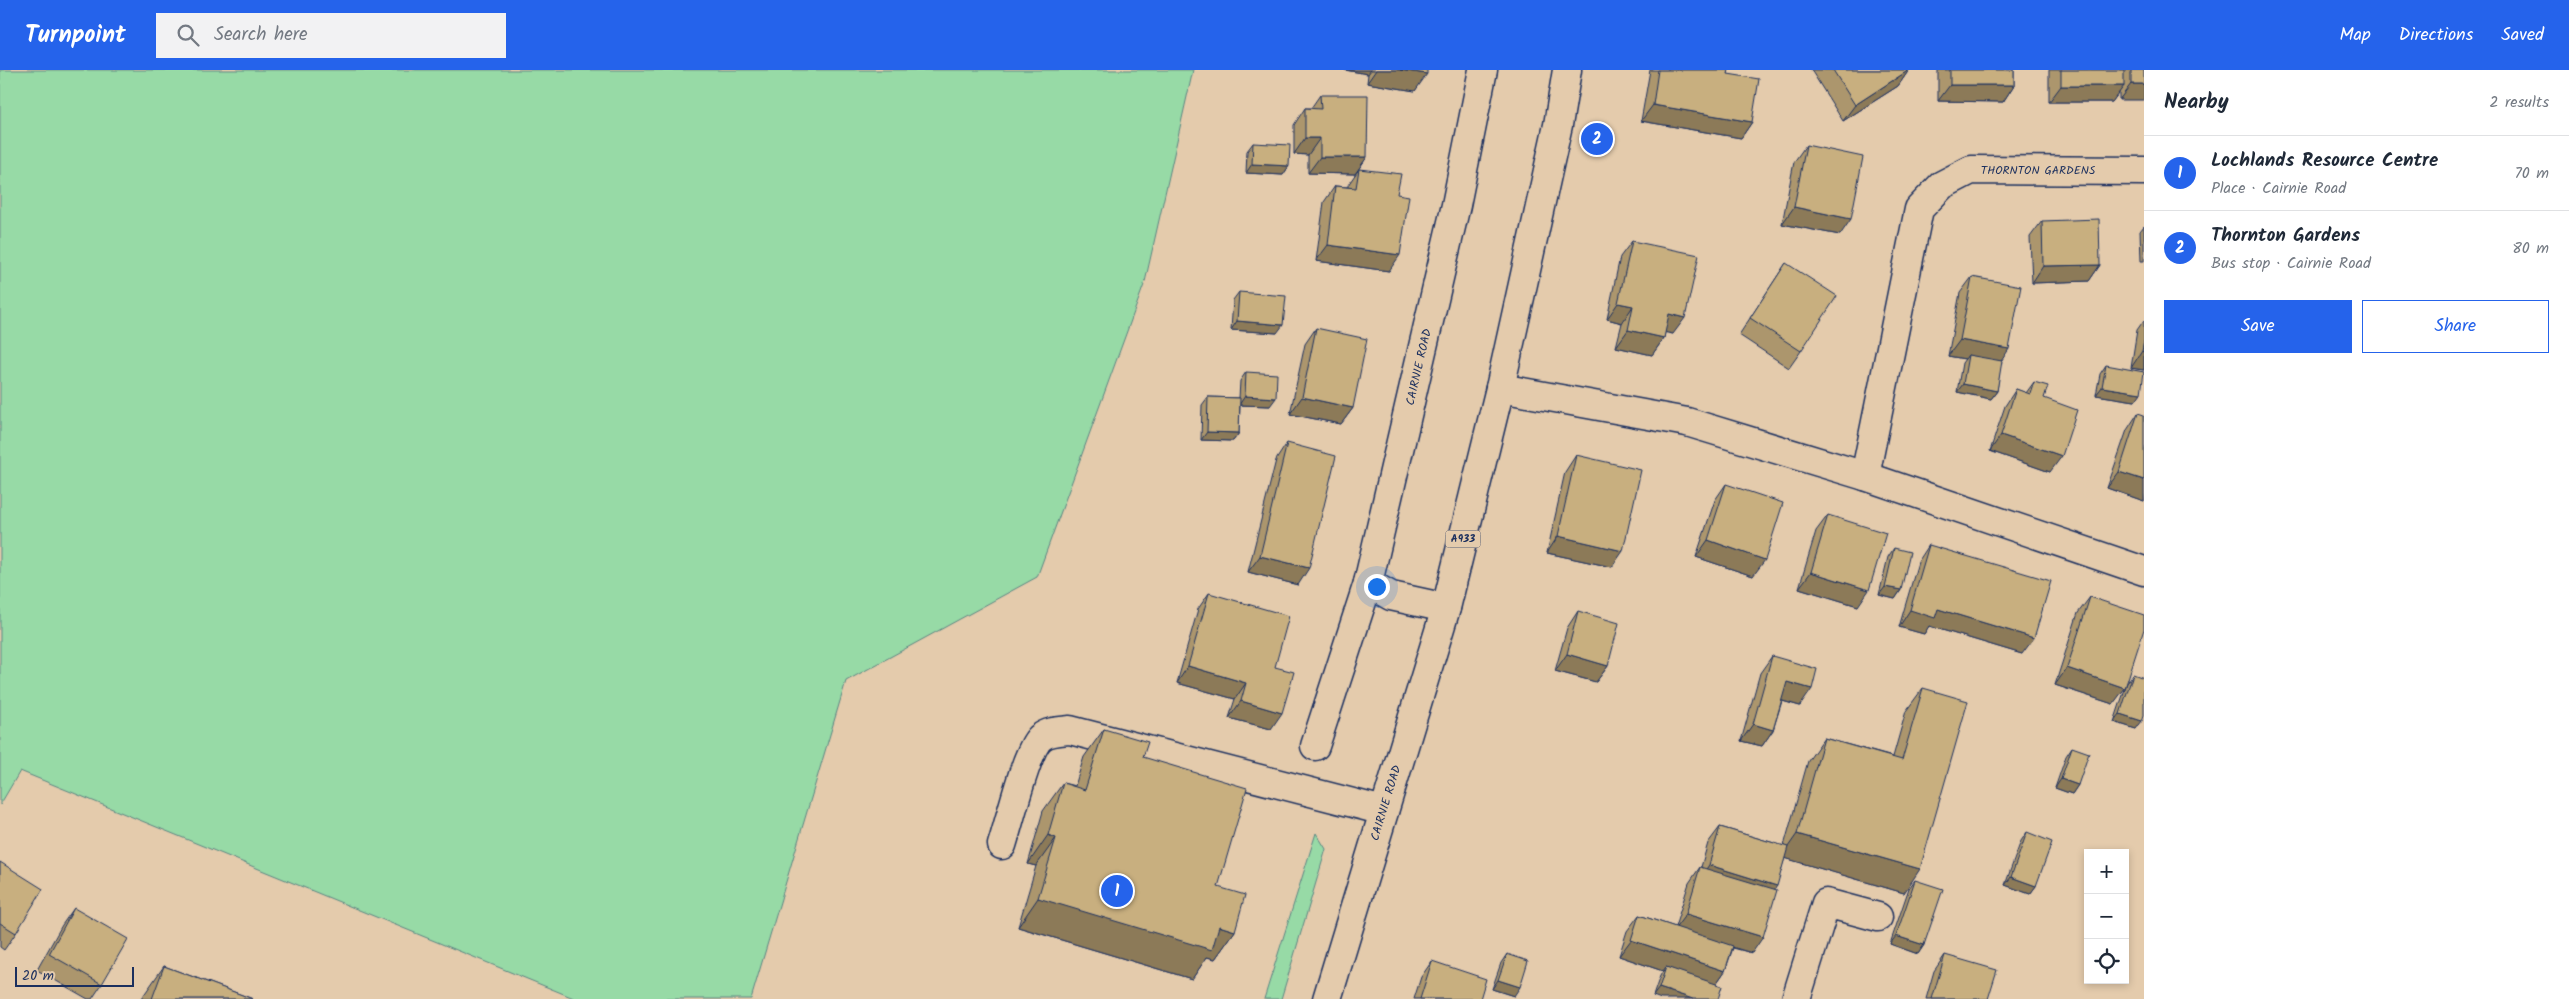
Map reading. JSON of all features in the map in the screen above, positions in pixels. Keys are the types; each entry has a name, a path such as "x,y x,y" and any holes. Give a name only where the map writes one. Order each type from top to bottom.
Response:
{"street":[{"name":"CAIRNIE ROAD","path":"1315,746 1368,583 1456,205 1483,70"},
{"name":"CAIRNIE ROAD","path":"1327,999 1446,608 1500,388 1558,125 1567,70"},
{"name":"THORNTON GARDENS","path":"1865,476 1920,209 1942,185 1971,170 2144,171"},
{"path":"1500,388 1687,422 1865,476 2144,571"},
{"path":"1368,583 1390,596 1446,608"},
{"path":"1002,845 1029,759 1039,739 1051,732 1070,730 1384,811"},
{"path":"1796,999 1826,903 1878,917"}],"green space":[{"path":"0,70 1193,70 1145,282 1037,577 846,681 751,999 576,999 20,771 0,805"},
{"path":"1316,833 1326,849 1281,999 1264,999"}],"building":[{"path":"1400,70 1427,70 1427,74"},
{"path":"1658,70 1729,70 1728,74 1759,79 1752,122 1653,105"},
{"path":"1833,70 1909,70 1855,105"},
{"path":"1950,70 2014,70 2014,85 1950,85"},
{"path":"2061,70 2124,70 2124,86 2061,86"},
{"path":"2131,70 2144,70 2144,84 2131,84"},
{"path":"1320,95 1368,95 1367,157 1320,157 1320,138 1305,138 1305,108 1321,109"},
{"path":"1253,143 1290,145 1289,166 1252,164"},
{"path":"1806,145 1863,157 1851,219 1794,207"},
{"path":"1359,169 1401,174 1397,194 1409,196 1400,255 1328,245 1335,186 1356,188"},
{"path":"2099,219 2100,265 2043,266 2042,221"},
{"path":"1632,241 1699,255 1685,318 1669,314 1664,338 1628,330 1633,306 1618,303"},
{"path":"1786,263 1837,296 1801,351 1750,318"},
{"path":"1972,277 2021,286 2009,349 1960,340"},
{"path":"1239,292 1286,296 1283,325 1237,321"},
{"path":"1316,328 1367,339 1353,408 1302,397"},
{"path":"1968,355 2002,361 1997,391 1963,384"},
{"path":"2106,365 2144,372 2141,393 2102,387"},
{"path":"1246,372 1277,374 1276,398 1245,396"},
{"path":"2034,382 2048,386 2044,398 2077,410 2062,456 2001,435 2016,389 2030,394"},
{"path":"1208,397 1240,398 1239,433 1207,432"},
{"path":"2138,413 2144,415 2144,480 2119,472"},
{"path":"1287,443 1336,456 1309,568 1260,556"},
{"path":"1576,455 1641,470 1623,551 1558,536"},
{"path":"1726,484 1783,503 1765,560 1708,540"},
{"path":"1828,515 1886,533 1869,590 1811,572"},
{"path":"1929,545 2051,581 2034,638 1938,609 1935,618 1910,610"},
{"path":"1894,548 1910,552 1901,590 1885,587"},
{"path":"1209,593 1289,616 1275,667 1294,672 1282,713 1241,701 1246,683 1188,666"},
{"path":"2090,597 2144,615 2144,629 2125,688 2067,668"},
{"path":"1578,611 1619,623 1608,666 1567,654"},
{"path":"1772,656 1817,669 1812,689 1787,682 1773,730 1753,724"},
{"path":"2133,674 2144,678 2144,715 2142,721 2120,714"},
{"path":"1923,688 1968,701 1920,869 1797,834 1824,738 1902,760"},
{"path":"1104,729 1148,742 1143,757 1247,788 1218,887 1245,895 1235,931 1219,926 1212,950 1038,898 1056,838 1048,835 1063,783 1085,790"},
{"path":"2072,747 2089,753 2078,785 2061,779"},
{"path":"1720,827 1788,847 1777,886 1709,865"},
{"path":"2027,832 2052,842 2036,886 2011,877"},
{"path":"0,862 43,889 16,933 0,923"},
{"path":"1700,867 1777,890 1763,937 1686,914"},
{"path":"1915,880 1943,889 1924,945 1896,936"},
{"path":"74,908 128,939 102,984 49,954"},
{"path":"1639,915 1733,946 1725,971 1631,940"},
{"path":"1507,954 1528,961 1520,987 1498,980"},
{"path":"1945,955 1997,970 1988,999 1932,999"},
{"path":"1432,961 1486,979 1480,999 1420,999"},
{"path":"164,966 253,999 152,999"},
{"path":"1666,967 1722,986 1718,999 1693,999 1659,988"}],"place":[{"name":"Thornton Gardens","path":"1597,139"},
{"name":"Lochlands Resource Centre","path":"1117,891"}]}
